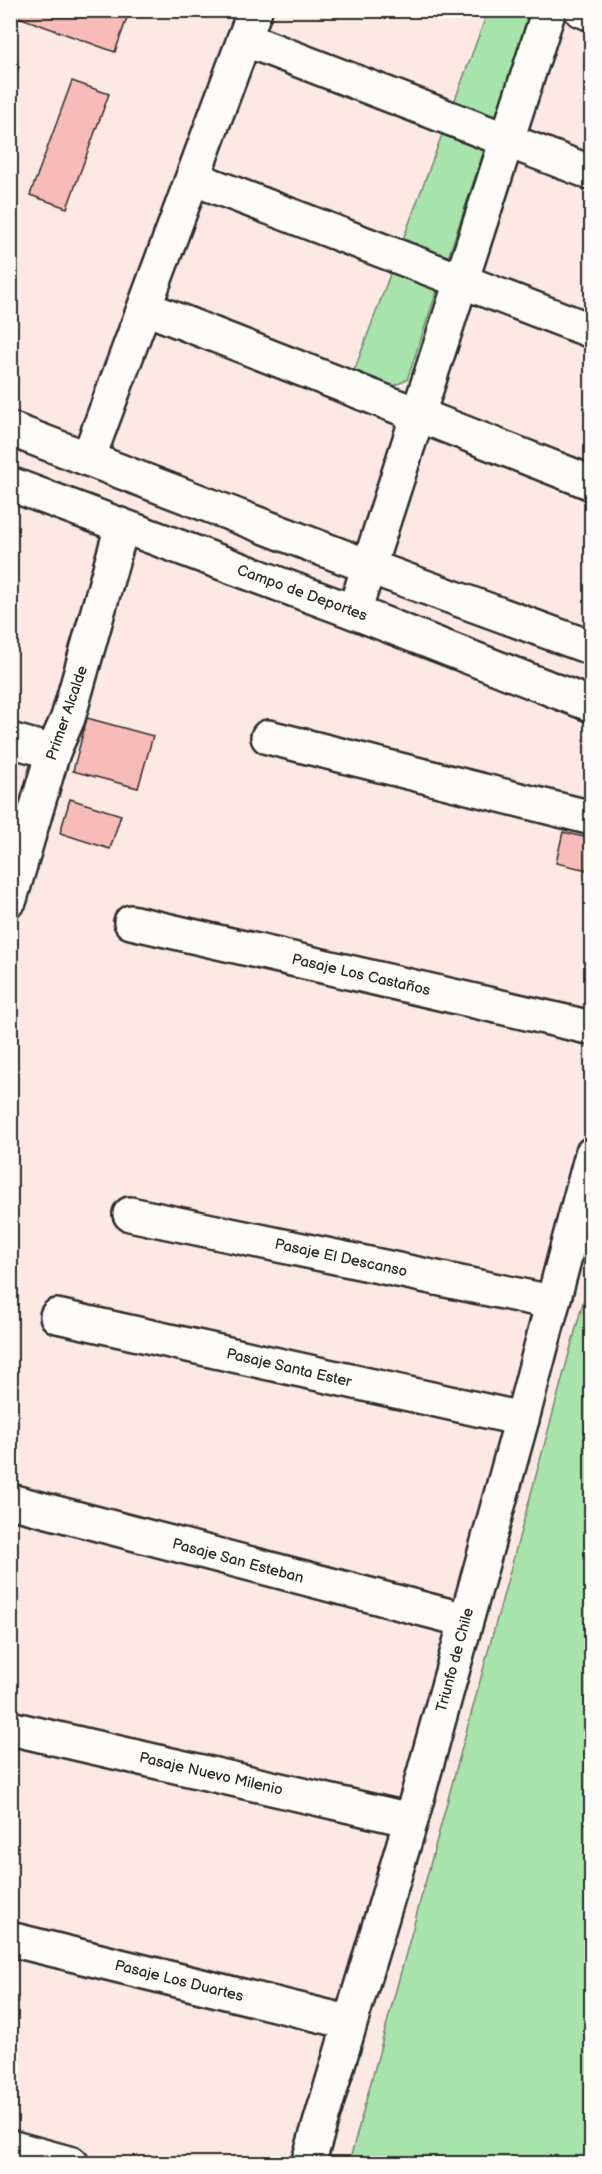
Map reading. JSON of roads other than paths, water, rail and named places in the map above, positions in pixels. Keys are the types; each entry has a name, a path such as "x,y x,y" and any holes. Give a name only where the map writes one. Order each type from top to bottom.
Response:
{"street":[{"path":"354,612 549,10"},
{"path":"581,10 591,14"},
{"path":"88,459 146,308 249,25 507,140 591,173"},
{"path":"193,178 591,331"},
{"path":"146,308 591,483"},
{"path":"10,429 370,567 591,648"},
{"name":"Campo de Deportes","path":"10,484 354,612 591,705"},
{"name":"Primer Alcalde","path":"10,899 52,752 68,718 122,526"},
{"path":"268,737 591,818"},
{"path":"10,740 52,752"},
{"name":"Pasaje Los Castaños","path":"131,922 591,1028"},
{"name":"Triunfo de Chile","path":"308,2163 348,2022 411,1820 522,1419 591,1154"},
{"name":"Pasaje El Descanso","path":"130,1214 551,1302"},
{"name":"Pasaje Santa Ester","path":"57,1316 522,1419"},
{"name":"Pasaje San Esteban","path":"10,1502 465,1620"},
{"name":"Pasaje Nuevo Milenio","path":"10,1728 411,1820"},
{"name":"Pasaje Los Duartes","path":"10,1940 348,2022"},
{"path":"10,2147 72,2163"}]}
